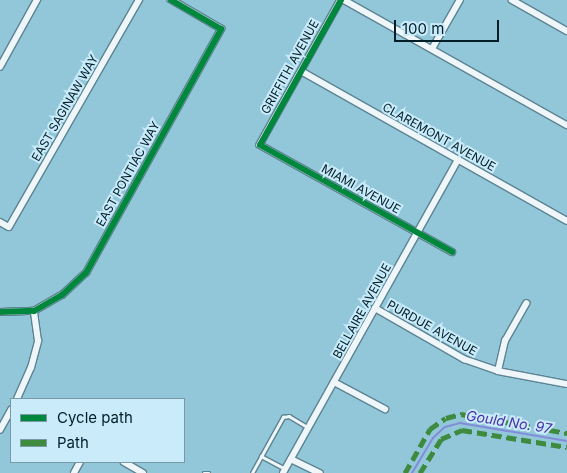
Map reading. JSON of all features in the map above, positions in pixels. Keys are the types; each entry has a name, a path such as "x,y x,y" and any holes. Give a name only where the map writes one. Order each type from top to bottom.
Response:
{"street":[{"path":"0,67 37,0"},
{"name":"EAST SAGINAW WAY","path":"0,222 9,227 139,0"},
{"name":"EAST PONTIAC WAY","path":"34,312 62,295 86,274 221,29 171,0"},
{"path":"342,0 567,125"},
{"name":"GRIFFITH AVENUE","path":"260,145 342,0"},
{"path":"432,49 460,0"},
{"path":"512,0 567,31"},
{"name":"CLAREMONT AVENUE","path":"301,72 567,221"},
{"name":"MIAMI AVENUE","path":"260,145 452,252"},
{"name":"BELLAIRE AVENUE","path":"284,471 458,160"},
{"path":"498,371 505,341 526,304"},
{"name":"PURDUE AVENUE","path":"375,308 464,359 498,371 567,384"},
{"path":"0,312 34,312 38,341 31,368 17,398"},
{"path":"334,382 385,409"},
{"path":"0,430 10,412"},
{"path":"291,459 320,473"},
{"path":"126,463 143,473"}],"lane":[{"path":"252,473 283,417 289,416 309,428"},
{"path":"261,456 284,471"},
{"path":"204,472 209,473"}],"waterway":[{"name":"Gould No. 97","path":"412,473 433,438 445,427 460,423 567,441"}],"marked path":[{"path":"405,473 430,429 446,418 461,414 567,433"},
{"path":"420,473 441,439 462,430 567,447"}],"cycle path":[{"path":"0,312 34,311 62,295 86,273 221,29 171,0"},
{"path":"341,0 260,145 452,252"}]}
